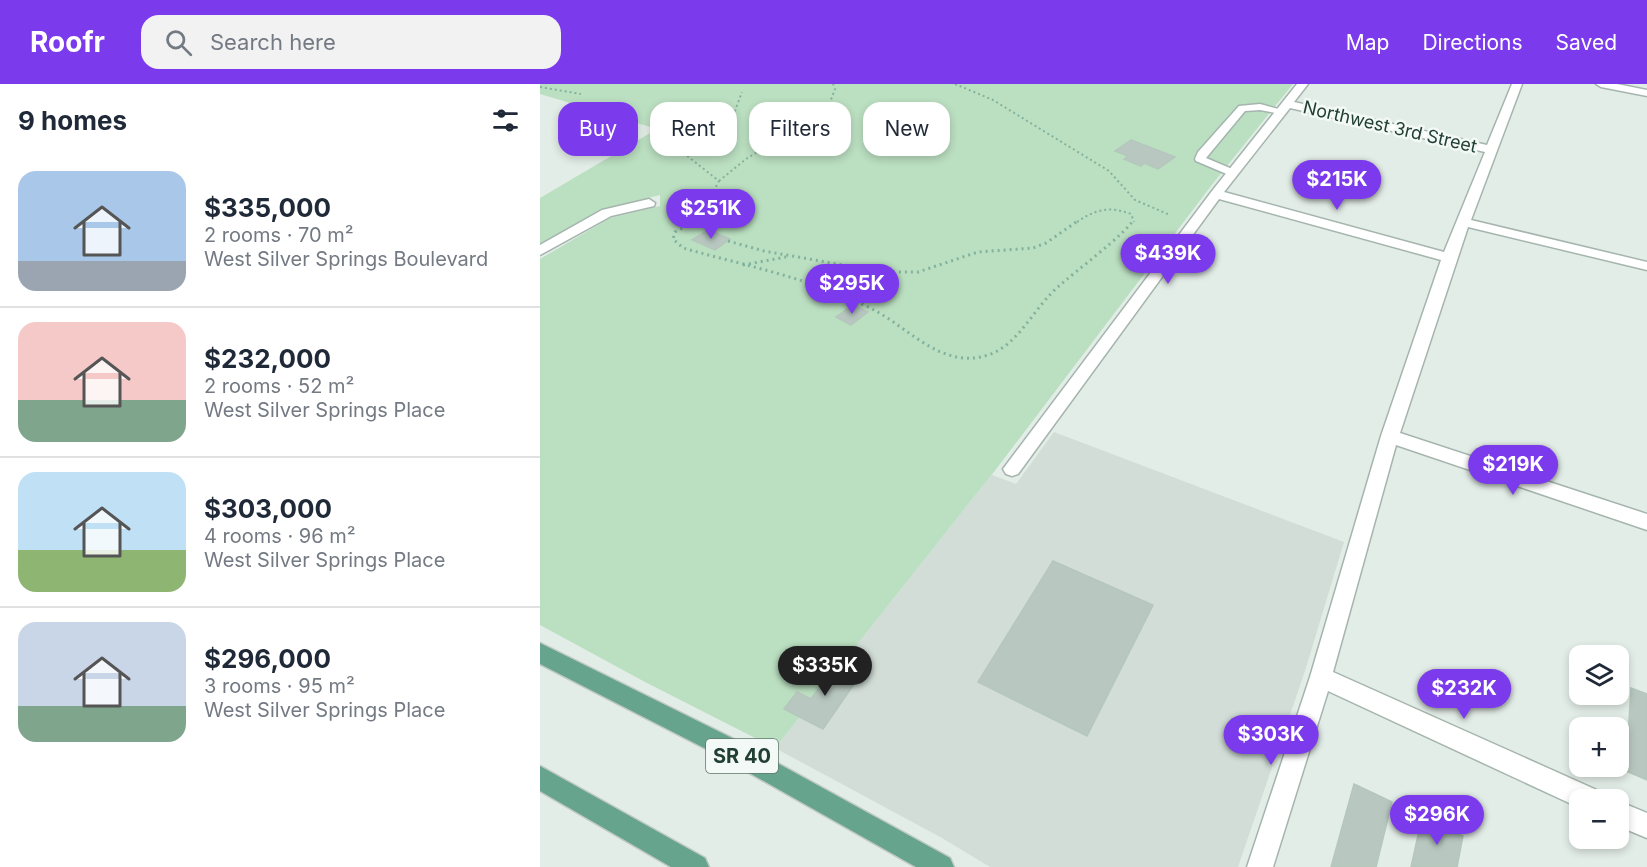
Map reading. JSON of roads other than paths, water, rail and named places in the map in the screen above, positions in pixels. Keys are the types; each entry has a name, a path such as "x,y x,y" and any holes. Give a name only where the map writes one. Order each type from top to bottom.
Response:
{"main road":[{"name":"SR 40","path":"540,653 722,745 941,867"},
{"path":"540,778 696,867"}],"street":[{"path":"1012,469 1216,194 1303,84"},
{"path":"1260,867 1321,677 1390,436 1449,258 1517,84"},
{"path":"1600,84 1646,90"},
{"name":"Northwest 3rd Street","path":"1284,107 1492,150"},
{"path":"1216,194 1449,258"},
{"path":"540,252 607,213 649,203"},
{"path":"1464,222 1647,266"},
{"path":"1390,436 1647,522"},
{"path":"1321,677 1569,790"},
{"path":"1629,818 1647,826"}],"lane":[{"path":"1233,173 1205,163 1200,159 1202,154 1242,108 1284,107"}]}
